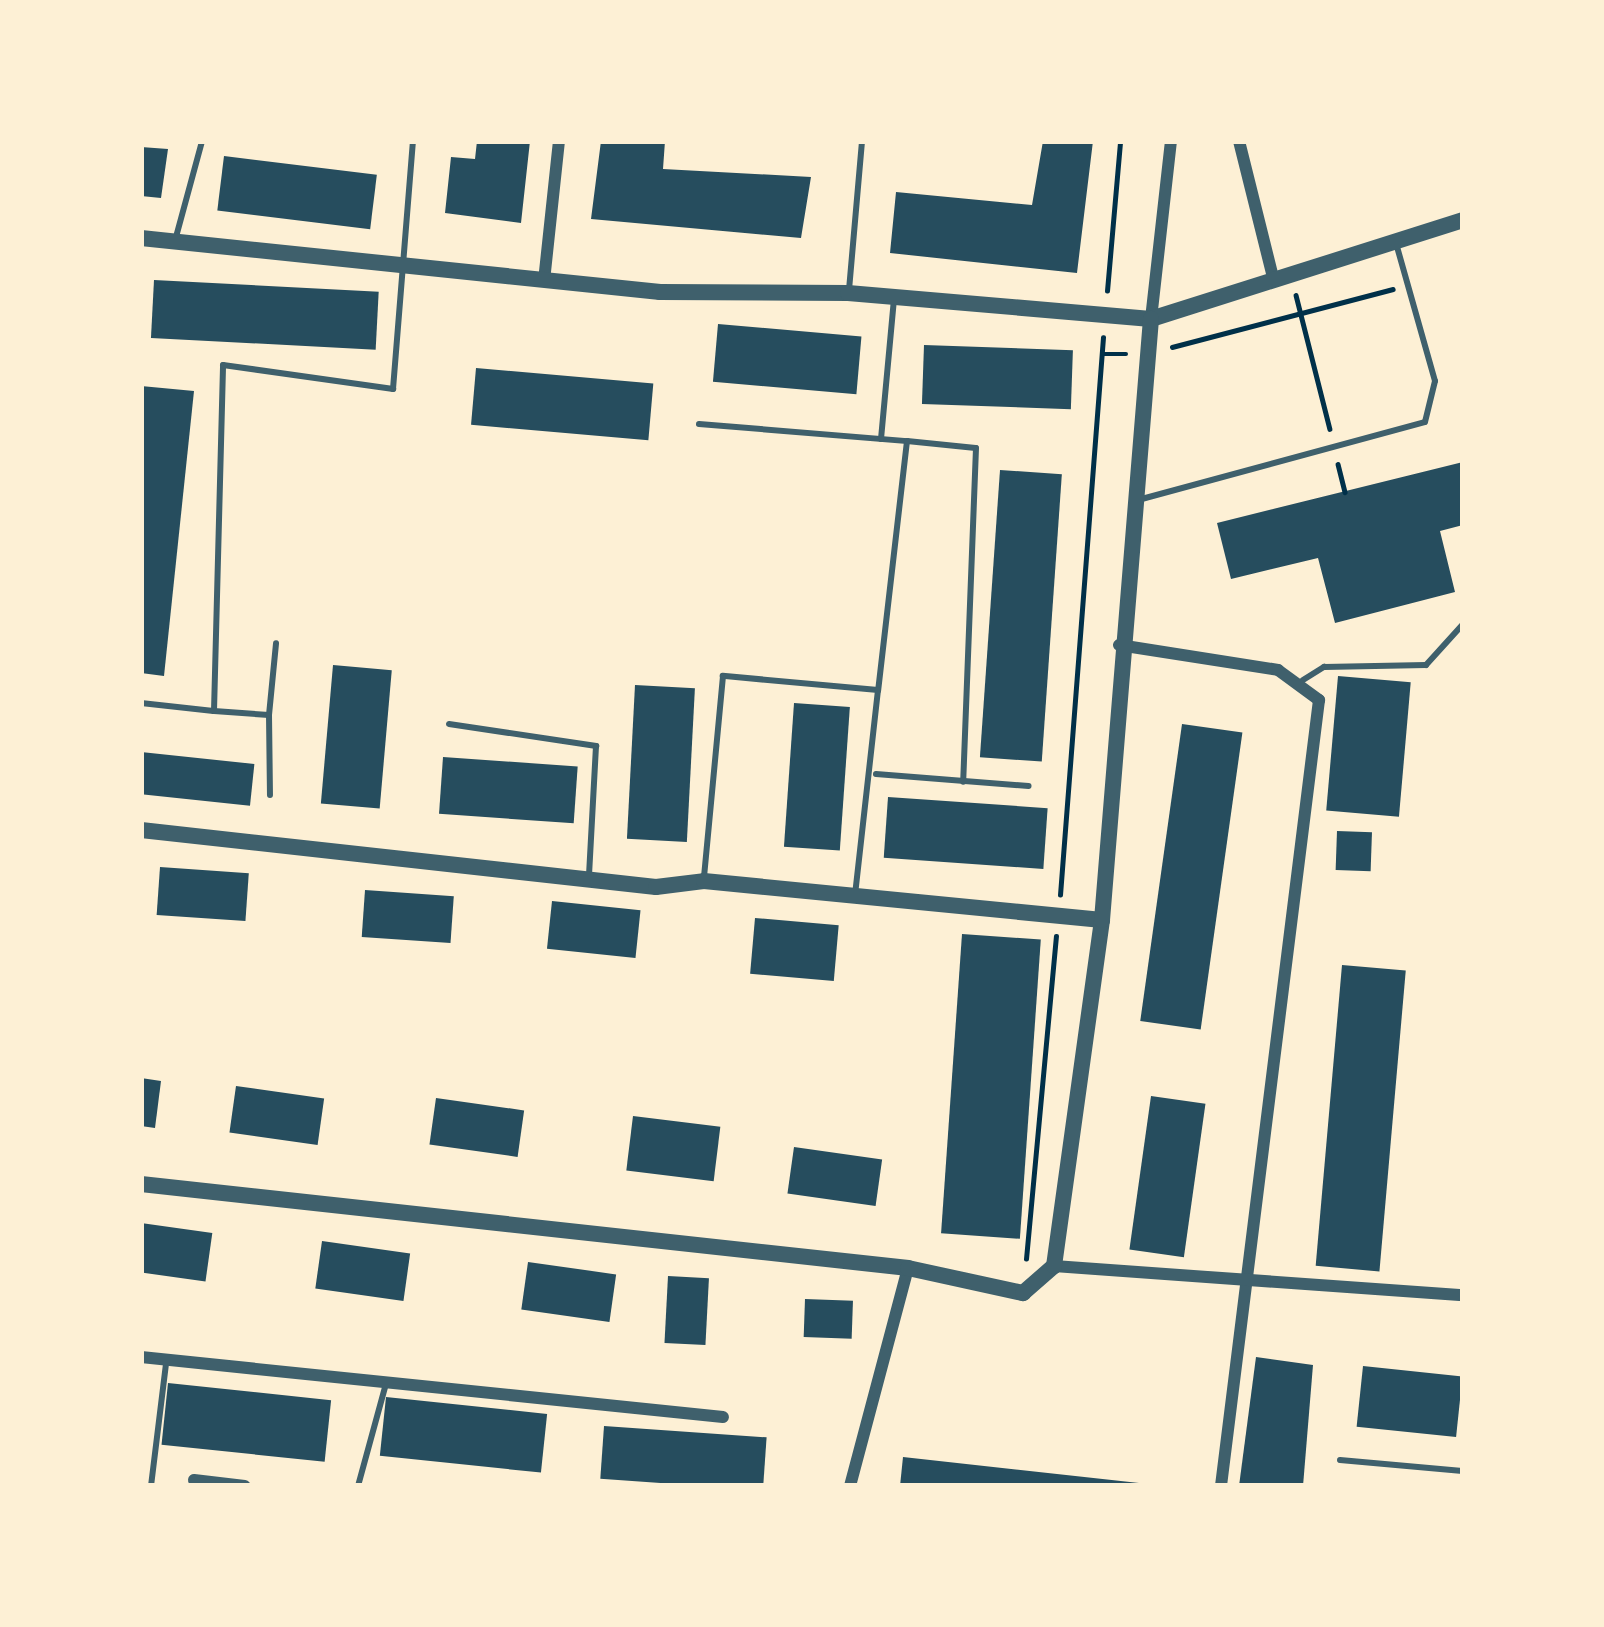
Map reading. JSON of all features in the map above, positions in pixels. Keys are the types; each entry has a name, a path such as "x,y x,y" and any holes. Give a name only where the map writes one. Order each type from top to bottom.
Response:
{"street":[{"path":"544,281 559,141"},
{"path":"141,1184 908,1268 1023,1293 1054,1266 1102,920 1118,645 1171,141"},
{"path":"1239,141 1281,274"},
{"path":"141,238 544,281 848,293 1151,319 1463,220"},
{"path":"1118,645 1304,680 1320,724 1220,1486"},
{"path":"141,830 589,880 704,881 1102,920"},
{"path":"1054,1266 1463,1295"},
{"path":"850,1486 908,1268"},
{"path":"141,1357 385,1387 723,1417"},
{"path":"194,1480 245,1486"}],"lane":[{"path":"176,241 202,141"},
{"path":"214,711 223,365 393,388 407,263 413,141"},
{"path":"848,293 862,141"},
{"path":"991,141 1013,141"},
{"path":"1134,501 1333,441 1425,422 1434,407 1396,240"},
{"path":"880,439 894,296"},
{"path":"699,424 976,448 963,782"},
{"path":"854,896 875,774 878,690 907,441"},
{"path":"1304,680 1324,667 1426,665 1463,624"},
{"path":"270,795 269,716 276,644"},
{"path":"704,881 723,676 878,690"},
{"path":"141,704 269,716"},
{"path":"448,724 596,746 589,880"},
{"path":"875,774 1029,786"},
{"path":"151,1486 166,1363"},
{"path":"358,1486 385,1387"},
{"path":"1340,1460 1463,1471"}],"path":[{"path":"1023,1293 1120,141"},
{"path":"1281,274 1301,309 1345,492"},
{"path":"1102,354 1148,354 1301,309 1406,287"}],"building":[{"path":"477,141 530,141 521,223 445,213 451,157 475,159"},
{"path":"601,141 665,141 663,169 811,177 801,238 591,219"},
{"path":"1043,141 1093,141 1077,273 890,253 896,192 1032,205"},
{"path":"141,147 168,149 161,198 141,196"},
{"path":"224,156 377,175 370,229 217,211"},
{"path":"154,280 379,292 376,350 151,338"},
{"path":"718,324 861,337 856,394 713,382"},
{"path":"924,345 1073,350 1071,409 922,404"},
{"path":"476,368 653,384 648,440 471,425"},
{"path":"141,386 194,391 164,676 141,673"},
{"path":"1463,462 1463,525 1440,531 1455,592 1335,623 1318,558 1231,579 1217,523"},
{"path":"1000,470 1062,474 1042,762 980,757"},
{"path":"333,665 392,670 380,809 321,803"},
{"path":"1338,676 1411,682 1399,817 1326,810"},
{"path":"635,685 695,688 687,842 627,839"},
{"path":"794,703 850,707 840,851 784,847"},
{"path":"1182,724 1242,732 1201,1030 1140,1021"},
{"path":"141,752 254,764 250,806 141,794"},
{"path":"443,757 578,766 574,823 439,814"},
{"path":"888,797 1048,808 1043,869 884,858"},
{"path":"1337,831 1372,832 1371,871 1336,870"},
{"path":"160,867 249,873 245,921 157,915"},
{"path":"365,890 454,896 451,943 362,937"},
{"path":"552,901 641,910 635,958 547,949"},
{"path":"755,918 839,925 834,981 750,974"},
{"path":"962,934 1041,940 1020,1239 941,1233"},
{"path":"1342,965 1406,971 1379,1271 1316,1266"},
{"path":"141,1078 161,1081 155,1128 141,1126"},
{"path":"236,1086 324,1098 318,1145 229,1133"},
{"path":"1151,1096 1205,1104 1184,1257 1129,1249"},
{"path":"436,1098 524,1110 518,1157 429,1145"},
{"path":"633,1116 720,1127 714,1181 626,1171"},
{"path":"794,1147 882,1159 876,1206 787,1194"},
{"path":"141,1223 212,1233 205,1282 141,1272"},
{"path":"322,1241 410,1253 403,1301 315,1289"},
{"path":"528,1262 616,1274 609,1322 521,1310"},
{"path":"668,1276 709,1278 705,1345 664,1343"},
{"path":"805,1299 853,1301 852,1339 804,1337"},
{"path":"1256,1357 1313,1365 1303,1486 1239,1486"},
{"path":"1363,1366 1462,1376 1456,1437 1357,1427"},
{"path":"168,1383 331,1400 325,1462 162,1445"},
{"path":"386,1397 547,1414 541,1473 380,1456"},
{"path":"604,1426 767,1437 763,1486 600,1479"},
{"path":"903,1457 1139,1483 1139,1486 900,1486"}]}
